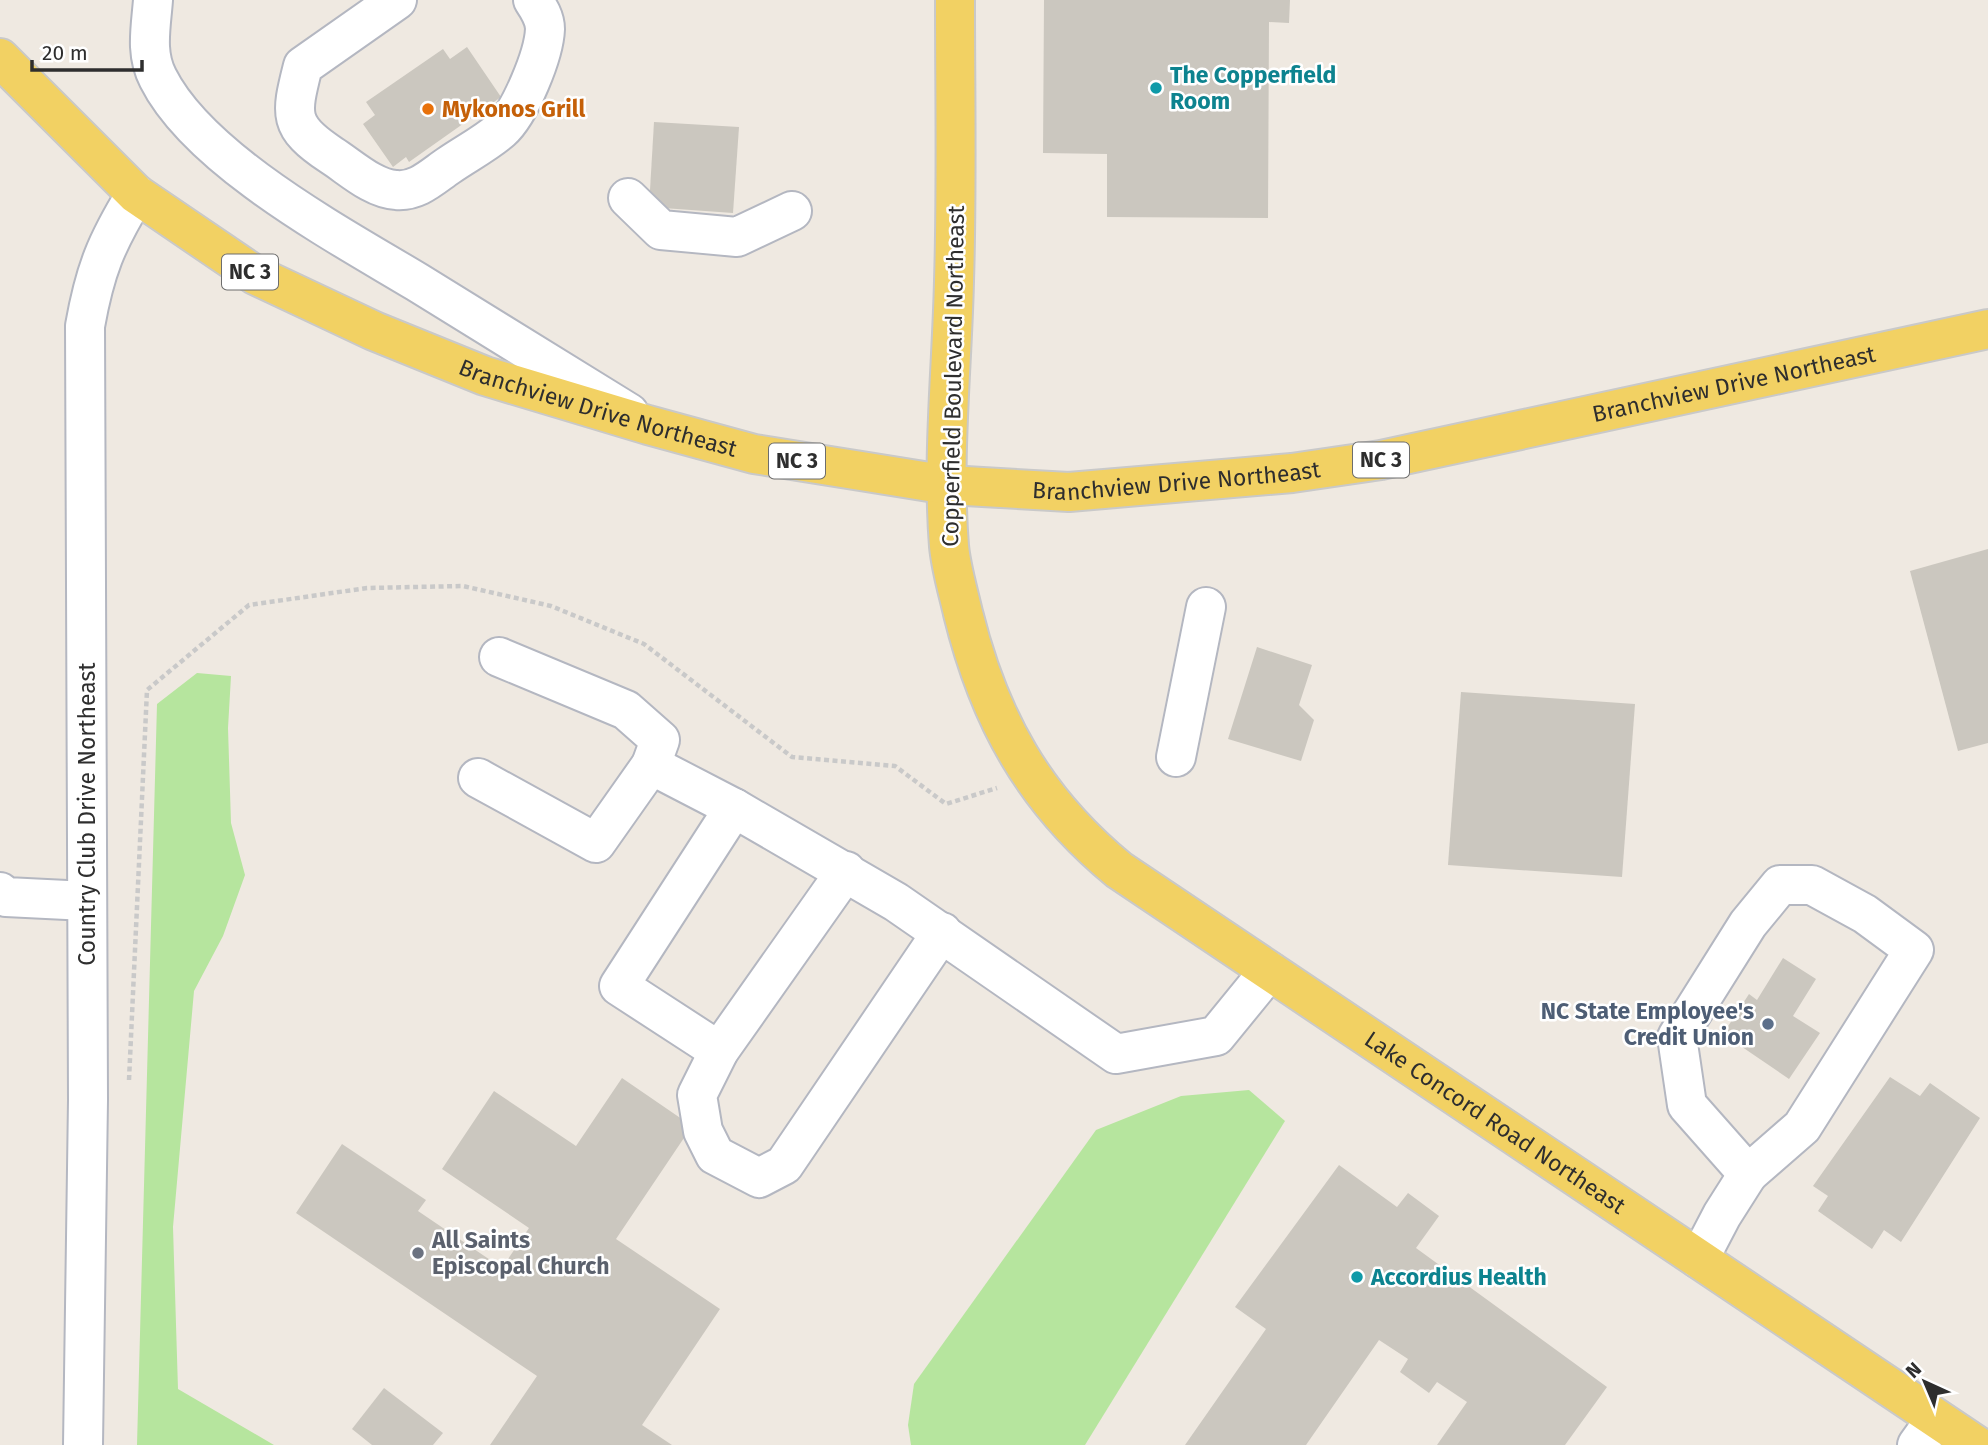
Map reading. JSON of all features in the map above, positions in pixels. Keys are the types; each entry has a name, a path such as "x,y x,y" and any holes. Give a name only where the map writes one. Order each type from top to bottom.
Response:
{"main road":[{"name":"Copperfield Boulevard Northeast","path":"955,0 956,245 948,485 949,547 978,671 998,719 1031,778"},
{"name":"NC 3","path":"0,58 136,194"},
{"name":"Branchview Drive Northeast","path":"136,194 255,275 374,331 485,376 754,454 948,485 1069,492 1293,473 1381,460 1988,329"},
{"name":"Lake Concord Road Northeast","path":"1031,778 1084,841 1119,870 1699,1259 1926,1433 1976,1445"}],"street":[{"path":"153,0 149,53 158,77 183,116 209,143 307,215 648,425"},
{"path":"397,0 303,66 293,104 298,128 310,141 381,187 396,190 415,189 501,130 513,117 525,98 545,29 541,12 533,0"},
{"name":"Country Club Drive Northeast","path":"83,1445 88,901 85,326 94,275 109,237 136,194"},
{"path":"628,198 661,230 737,237 792,211"},
{"path":"1176,757 1206,607"},
{"path":"478,778 596,843 651,765 660,740 626,710 499,657"},
{"path":"651,765 846,871 942,932 1116,1055 1216,1036 1269,971"},
{"path":"719,1051 619,986 734,808"},
{"path":"846,871 719,1051 697,1095 703,1131 715,1156 759,1178 784,1166 942,932"},
{"path":"1699,1259 1748,1174 1802,1126 1914,950 1865,914 1812,885 1780,885 1748,924 1677,1037 1687,1105 1748,1174"},
{"path":"0,892 6,897 88,901"}],"path":[{"path":"128,1092 148,690 249,605 368,587 463,586 514,597 551,606 644,643 792,757 895,766 946,804 1031,778"}],"green space":[{"path":"197,673 231,676 228,728 231,823 245,875 223,936 194,991 173,1227 178,1389 274,1445 137,1445 157,704"},
{"path":"1249,1090 1285,1121 1085,1445 911,1445 908,1425 914,1384 1096,1130 1181,1096"}],"building":[{"name":"The Copperfield Room","path":"1044,0 1290,0 1289,23 1269,22 1268,218 1107,217 1107,154 1043,153"},
{"name":"Mykonos Grill","path":"467,47 501,97 409,162 406,157 393,167 363,124 375,115 366,102 443,49 450,59"},
{"path":"654,122 739,127 733,213 649,207"},
{"path":"1988,549 1988,743 1958,751 1910,571"},
{"path":"1257,647 1312,665 1299,705 1314,720 1301,761 1228,739"},
{"path":"1461,692 1635,704 1622,877 1448,865"},
{"name":"NC State Employee's Credit Union","path":"1783,958 1816,979 1793,1016 1820,1033 1789,1079 1723,1034 1749,994 1757,1000"},
{"path":"1890,1077 1920,1096 1930,1083 1980,1118 1901,1242 1884,1230 1872,1249 1818,1211 1828,1196 1813,1186"},
{"name":"All Saints Episcopal Church","path":"622,1078 692,1126 616,1239 720,1309 642,1425 672,1445 490,1445 537,1376 296,1213 342,1144 426,1200 418,1211 502,1268 529,1228 442,1169 494,1091 576,1146"},
{"name":"Accordius Health","path":"1339,1165 1397,1207 1408,1193 1439,1216 1416,1248 1607,1387 1565,1445 1437,1445 1467,1402 1437,1382 1429,1393 1400,1372 1408,1359 1379,1340 1306,1445 1185,1445 1266,1329 1235,1307"},
{"path":"384,1388 443,1433 433,1445 372,1445 352,1429"}],"place":[{"name":"The Copperfield Room","path":"1156,88"},
{"name":"Mykonos Grill","path":"428,109"},
{"name":"NC State Employee's Credit Union","path":"1768,1024"},
{"name":"All Saints Episcopal Church","path":"418,1253"},
{"name":"Accordius Health","path":"1357,1277"}]}
